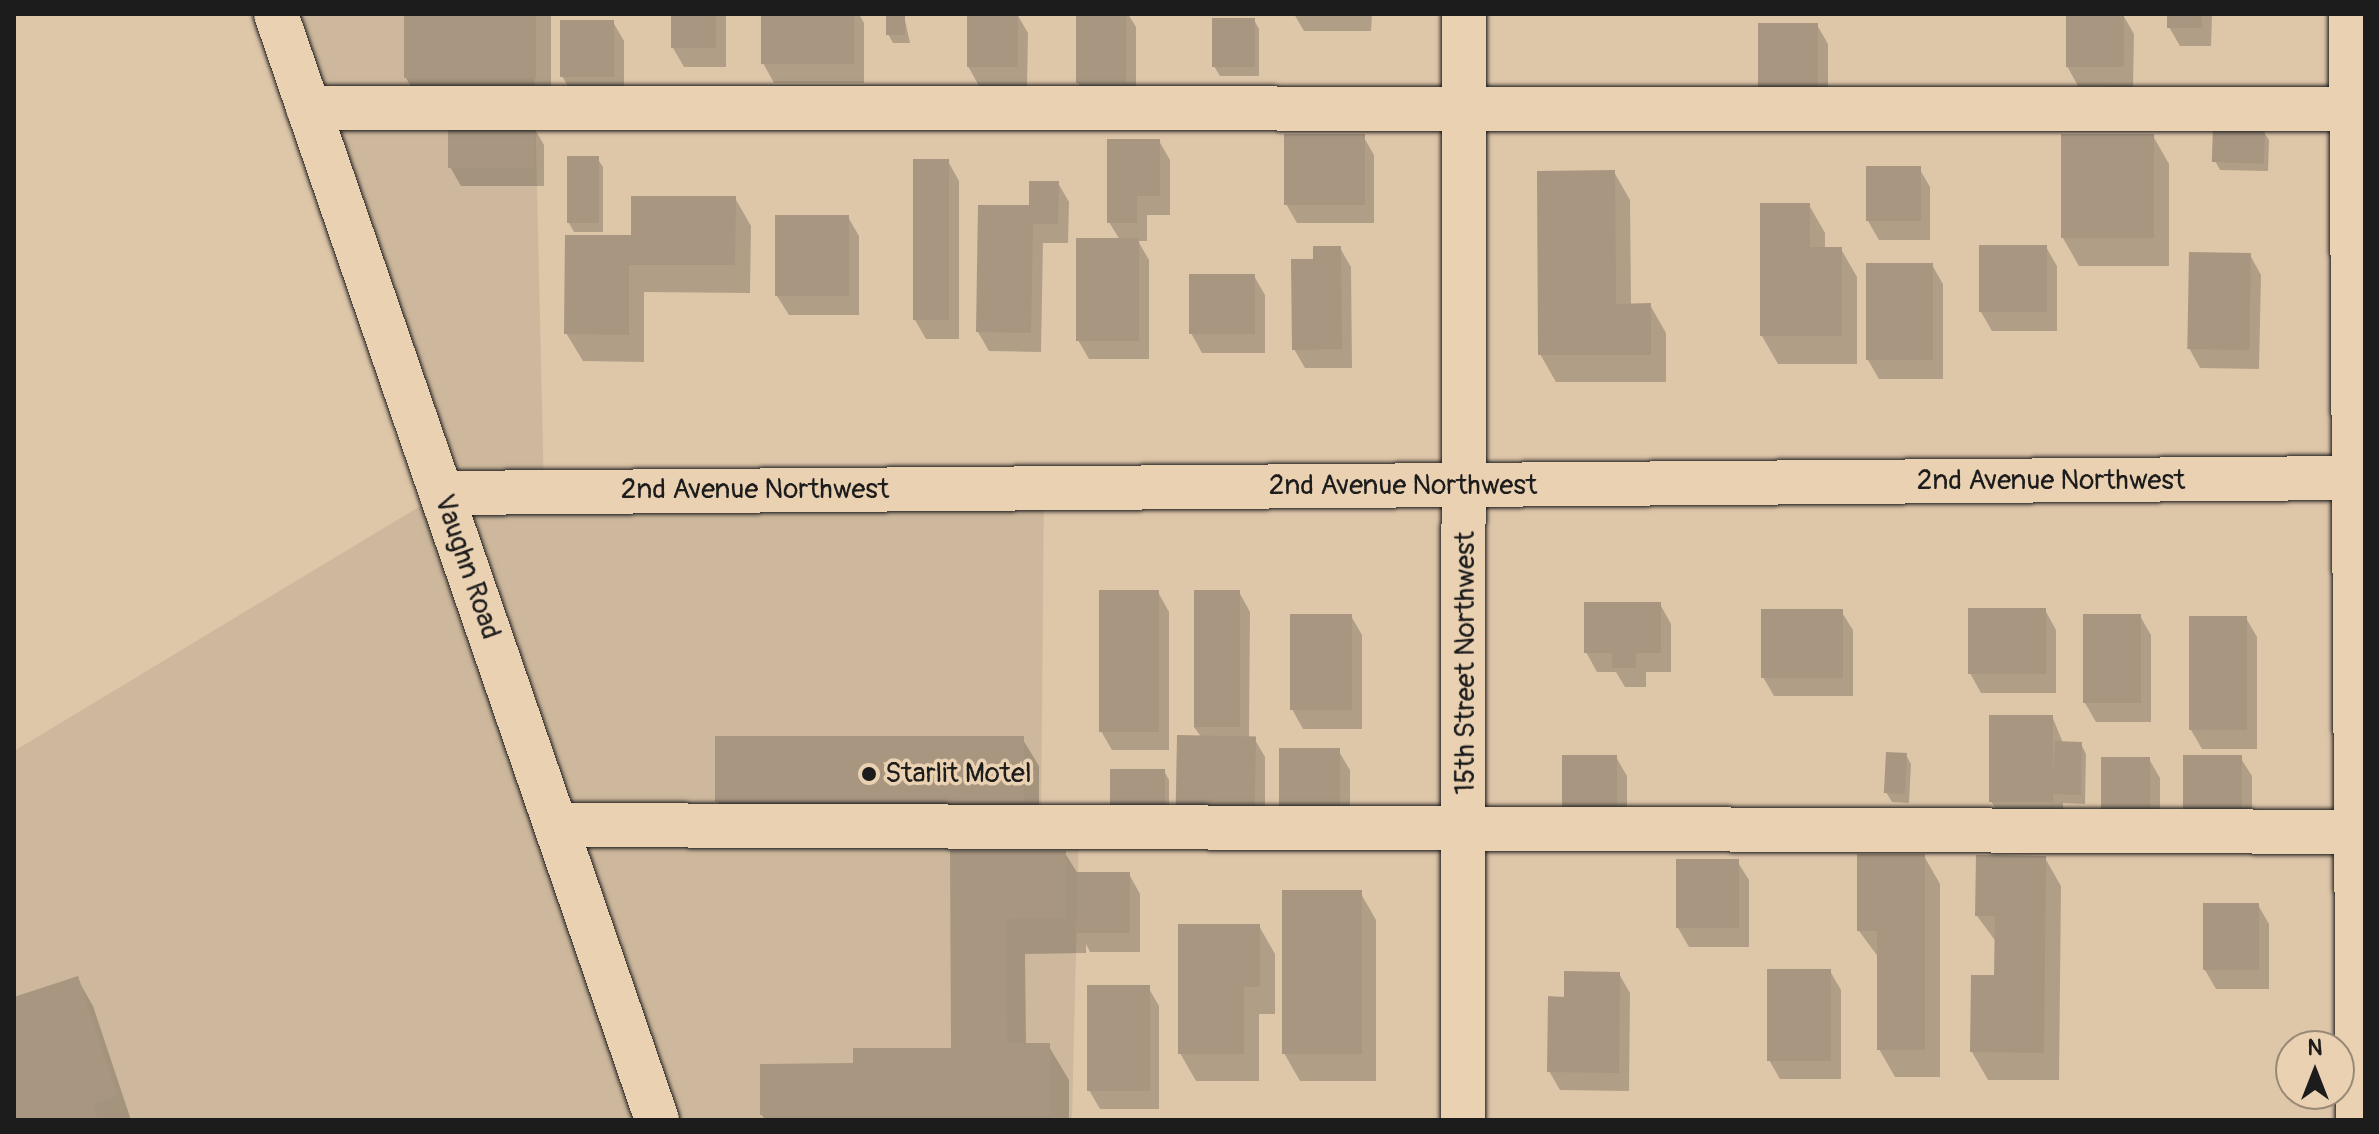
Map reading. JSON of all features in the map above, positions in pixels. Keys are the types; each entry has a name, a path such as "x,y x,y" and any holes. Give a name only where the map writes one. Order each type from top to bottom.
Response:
{"street":[{"name":"Vaughn Road","path":"276,14 657,1120"},
{"name":"15th Street Northwest","path":"1463,1120 1467,485 1464,14"},
{"path":"2351,14 2358,109 2358,1120"},
{"path":"308,108 1464,112 2358,109"},
{"name":"2nd Avenue Northwest","path":"442,493 2359,478"},
{"path":"556,825 1464,831 2360,832"}],"shaded area":[{"path":"276,14 533,14 544,492 1044,488 1041,828 1079,828 1072,1120 14,1120 14,751 442,493"}],"building":[{"path":"404,14 536,14 536,78 404,78"},
{"path":"671,14 716,14 716,48 671,48"},
{"path":"761,14 854,14 854,64 761,64"},
{"path":"886,14 905,14 905,35 886,35"},
{"path":"967,14 1018,14 1018,67 967,67"},
{"path":"1076,14 1126,14 1126,83 1076,83"},
{"path":"2066,14 2124,14 2124,67 2066,67"},
{"path":"2167,14 2202,14 2202,28 2167,28"},
{"path":"1212,18 1255,18 1255,67 1212,67"},
{"path":"560,20 614,20 614,77 560,77"},
{"path":"1758,23 1818,23 1818,90 1758,90"},
{"path":"448,124 534,124 534,168 448,168"},
{"path":"2213,127 2265,129 2264,164 2212,162"},
{"path":"1284,134 1365,134 1365,205 1284,205"},
{"path":"2061,134 2154,134 2154,238 2061,238"},
{"path":"1107,139 1160,139 1160,196 1137,196 1137,223 1107,223"},
{"path":"567,156 599,156 599,223 567,223"},
{"path":"913,159 949,159 949,320 913,320"},
{"path":"1866,166 1921,166 1921,221 1866,221"},
{"path":"1615,170 1616,304 1651,303 1651,355 1538,355 1537,171"},
{"path":"1029,181 1059,181 1058,224 1033,224 1031,333 976,332 978,205 1029,205"},
{"path":"631,196 736,196 735,265 629,265 629,335 564,334 565,235 631,235"},
{"path":"1760,203 1810,203 1810,247 1842,247 1842,336 1760,336"},
{"path":"775,215 849,215 849,296 775,296"},
{"path":"1076,238 1139,238 1139,341 1076,341"},
{"path":"1979,245 2047,245 2047,312 1979,312"},
{"path":"1313,246 1341,246 1342,349 1292,350 1291,259 1313,259"},
{"path":"2189,252 2251,253 2249,350 2187,349"},
{"path":"1866,263 1933,263 1933,360 1866,360"},
{"path":"1189,274 1255,274 1255,334 1189,334"},
{"path":"1099,590 1159,590 1159,732 1099,732"},
{"path":"1194,590 1240,590 1240,727 1194,727"},
{"path":"1584,602 1661,602 1661,653 1636,653 1636,668 1612,668 1612,653 1584,653"},
{"path":"1968,608 2046,608 2046,674 1968,674"},
{"path":"1761,609 1843,609 1843,678 1761,678"},
{"path":"1290,614 1352,614 1352,710 1290,710"},
{"path":"2083,614 2141,614 2141,703 2083,703"},
{"path":"2189,616 2247,616 2247,730 2189,730"},
{"path":"1989,715 2053,715 2053,779 2055,741 2082,742 2081,795 2053,794 2053,802 1989,802"},
{"path":"1177,735 1256,736 1255,807 1176,806"},
{"path":"715,736 1024,736 1024,802 715,802"},
{"path":"1279,748 1340,748 1340,810 1279,810"},
{"path":"1886,752 1907,753 1905,794 1884,793"},
{"path":"1562,755 1617,755 1617,811 1562,811"},
{"path":"2183,755 2242,755 2242,814 2183,814"},
{"path":"2101,757 2150,757 2150,810 2101,810"},
{"path":"1110,769 1165,769 1165,810 1110,810"},
{"path":"950,851 1066,851 1066,918 1006,919 1007,1043 1050,1043 1050,1115 760,1115 760,1064 853,1063 853,1048 951,1048"},
{"path":"1857,854 1925,854 1925,1050 1877,1050 1877,931 1857,931"},
{"path":"1976,855 2046,856 2044,1053 1970,1052 1971,975 1994,975 1995,916 1975,916"},
{"path":"1676,859 1739,859 1739,928 1676,928"},
{"path":"1077,872 1130,872 1130,933 1077,933"},
{"path":"1282,890 1362,890 1362,1054 1282,1054"},
{"path":"2203,903 2259,903 2259,970 2203,970"},
{"path":"1178,924 1260,924 1260,987 1244,987 1244,1054 1178,1054"},
{"path":"1767,969 1831,969 1831,1061 1767,1061"},
{"path":"1564,971 1620,972 1619,1073 1547,1072 1548,996 1564,997"},
{"path":"78,976 118,1096 93,1104 98,1120 14,1120 14,997"},
{"path":"1087,985 1150,985 1150,1091 1087,1091"}],"place":[{"name":"Starlit Motel","path":"869,774"}]}
